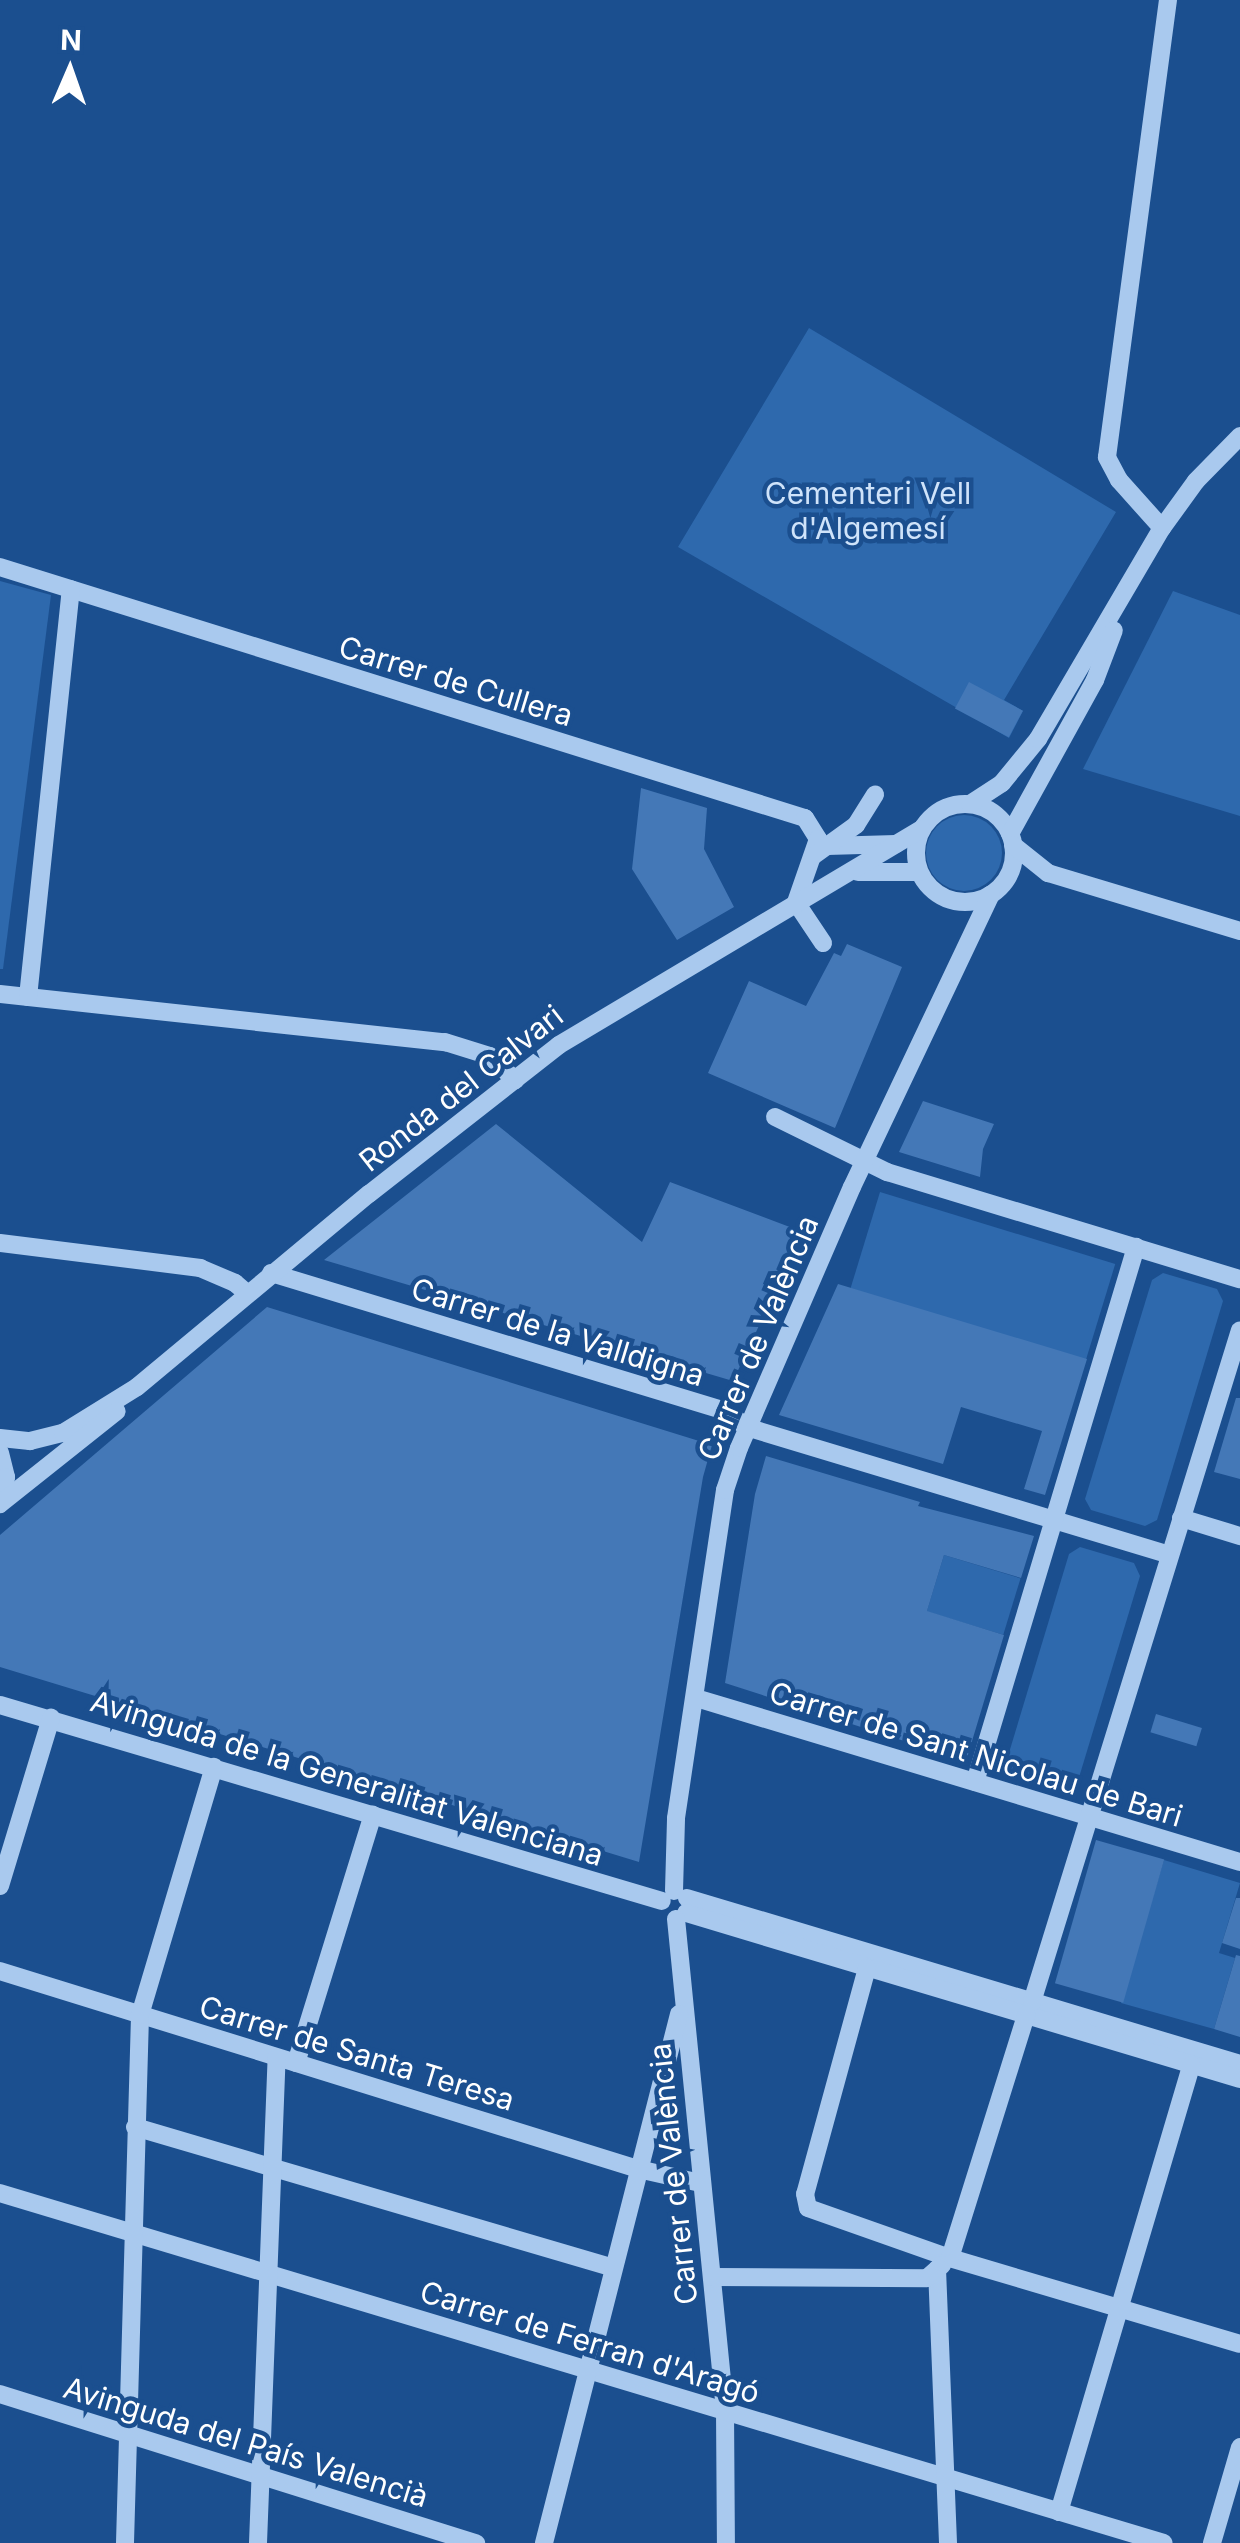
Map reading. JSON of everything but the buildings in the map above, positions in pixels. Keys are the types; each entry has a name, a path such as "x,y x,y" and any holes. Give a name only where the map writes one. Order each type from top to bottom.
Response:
{"street":[{"path":"1162,528 1119,480 1107,457 1168,0"},
{"path":"1240,436 1196,481 1162,528 1038,739 1011,774 970,804 942,809 921,829 915,858 919,872 935,892 951,900 968,902 991,894 1006,880 1048,874 1240,931"},
{"name":"Carrer de Cullera","path":"0,567 804,818 817,834 819,851"},
{"path":"1006,880 1012,840 1094,680 1135,576"},
{"path":"28,997 71,589"},
{"path":"823,944 796,904 819,851 856,826 875,794"},
{"path":"970,804 994,814 1012,840 1048,874"},
{"path":"856,826 860,839 872,844"},
{"name":"Ronda del Calvari","path":"0,1438 30,1441 64,1433 136,1386 271,1274 598,1018 921,829"},
{"path":"819,851 897,844"},
{"path":"848,874 883,869 919,872"},
{"name":"Carrer de València","path":"726,2543 725,2411 683,1999 676,1818 725,1490 746,1427 865,1159 991,894"},
{"path":"951,900 964,924 964,950"},
{"path":"0,994 445,1042 490,1056 515,1080"},
{"path":"775,1118 886,1172 1240,1278"},
{"path":"0,1242 200,1268 235,1283 247,1294"},
{"path":"975,1782 1136,1247"},
{"name":"Carrer de la Valldigna","path":"271,1274 728,1412 746,1427 1169,1555"},
{"path":"948,2543 944,2264 1029,2008 1240,1330"},
{"name":"Ronda del Calvari","path":"0,1504 119,1409 136,1386"},
{"path":"0,1453 6,1477 0,1504"},
{"path":"1181,1518 1240,1536"},
{"name":"Carrer de Sant Nicolau de Bari","path":"696,1698 1240,1862"},
{"name":"Avinguda de la Generalitat Valenciana","path":"6,1705 1029,2008 1240,2079"},
{"path":"0,1886 5,1855 52,1718"},
{"path":"125,2543 140,2015 214,1767"},
{"path":"296,2063 373,1815"},
{"name":"Avinguda de la Generalitat Valenciana","path":"677,1904 867,1968 1240,2064"},
{"path":"867,1968 805,2194 808,2208 944,2264 1120,2308 1240,2344"},
{"name":"Carrer de Santa Teresa","path":"0,1971 638,2169 700,2183"},
{"path":"544,2543 683,1999"},
{"path":"258,2543 277,2058"},
{"path":"1059,2512 1191,2064"},
{"path":"135,2127 613,2268"},
{"name":"Carrer de Ferran d'Aragó","path":"0,2194 1164,2543"},
{"path":"712,2277 927,2278 944,2264"},
{"name":"Avinguda del País Valencià","path":"0,2394 476,2543"},
{"path":"1212,2543 1240,2447"}],"green space":[{"name":"Cementeri Vell d'Algemesí","path":"809,328 1116,512 1004,700 1023,711 1009,738 678,547"},
{"path":"0,581 51,595 3,969 0,969"},
{"path":"1173,591 1240,615 1240,816 1083,769"},
{"path":"964,815 991,826 1002,853 991,880 964,891 937,880 926,853 937,826"},
{"path":"880,1192 1115,1264 1086,1361 850,1289"},
{"path":"1163,1273 1217,1289 1223,1301 1157,1520 1145,1526 1091,1510 1085,1499 1152,1280"},
{"path":"1080,1547 1134,1563 1140,1576 1077,1784 1065,1790 1011,1774 1005,1766 1069,1554"},
{"path":"944,1555 1021,1578 1003,1635 927,1611"},
{"path":"1164,1860 1240,1883 1219,1953 1235,1958 1214,2029 1121,2003"}]}
